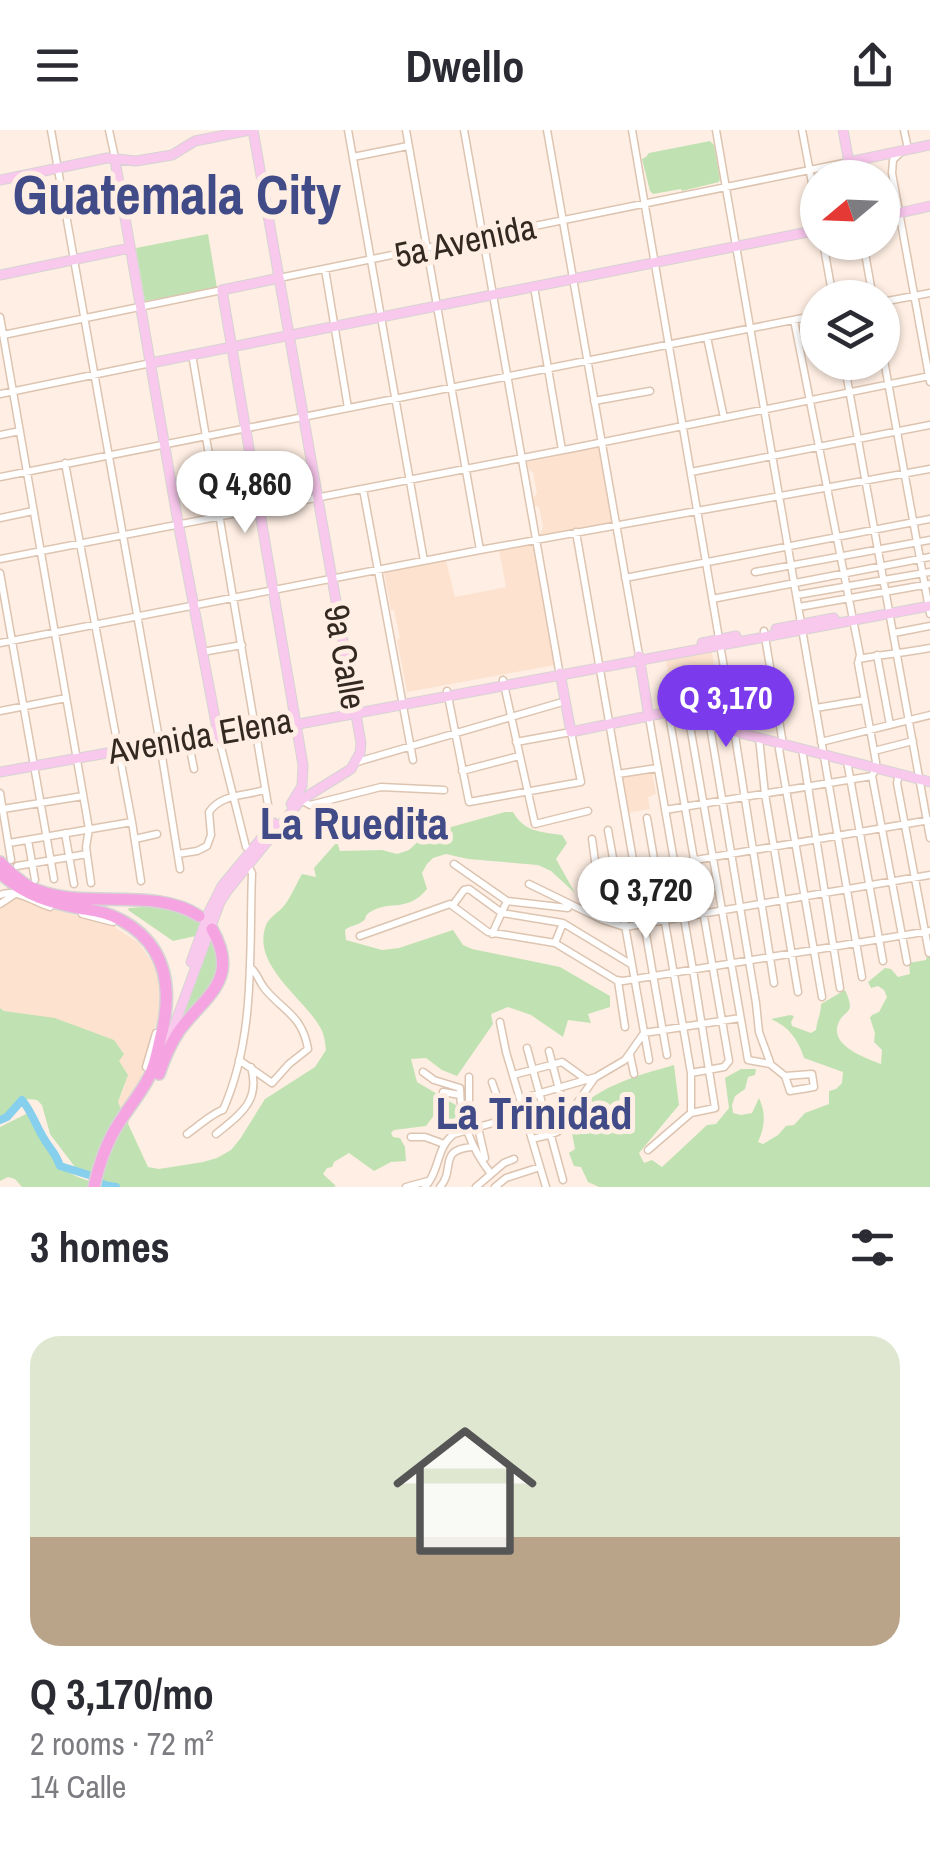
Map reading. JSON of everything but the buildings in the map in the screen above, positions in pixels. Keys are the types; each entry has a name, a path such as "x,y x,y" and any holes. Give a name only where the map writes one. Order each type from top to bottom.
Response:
{"highway":[{"path":"9,863 32,888 58,895 180,906 199,916"},
{"path":"0,875 39,899 105,913 125,915 156,903"},
{"path":"0,875 17,894"},
{"path":"110,899 148,942 163,969 168,991 155,1070"},
{"path":"98,1187 155,1070 180,1030 218,984 222,956 212,929"}],"main road":[{"path":"0,180 107,158 136,161 174,154 195,141 251,130"},
{"name":"9a Calle","path":"251,130 361,743 357,762"},
{"path":"843,130 849,160"},
{"name":"5a Avenida","path":"859,160 930,148"},
{"path":"115,160 219,736"},
{"path":"900,213 930,206"},
{"path":"150,363 800,233"},
{"path":"0,275 130,248"},
{"name":"5a Avenida","path":"222,290 279,278"},
{"path":"155,1070 215,897 300,792 304,775 222,290"},
{"name":"Avenida Elena","path":"0,772 188,738 219,736 560,672 600,670 720,642 929,605"},
{"path":"640,658 648,712"},
{"path":"560,672 571,732 610,726 648,712 666,714 734,728 874,772 925,781"},
{"path":"155,1070 220,902 301,800 345,774 357,762"}],"street":[{"path":"52,130 180,869"},
{"path":"109,130 115,160"},
{"path":"348,130 424,561"},
{"path":"406,130 480,550"},
{"path":"464,130 560,672"},
{"path":"547,130 640,658"},
{"path":"632,130 774,983"},
{"path":"716,130 862,978"},
{"path":"802,130 808,160"},
{"path":"893,160 907,150 904,130"},
{"path":"352,157 408,146"},
{"name":"5a Avenida","path":"279,278 800,172"},
{"path":"0,560 930,378 900,213"},
{"path":"325,269 348,408"},
{"path":"534,287 562,450"},
{"name":"5a Avenida","path":"2,335 222,290"},
{"path":"900,299 930,294"},
{"path":"0,317 84,796 91,883"},
{"path":"0,477 800,319"},
{"path":"794,320 860,655 882,828 907,962"},
{"path":"707,337 724,418"},
{"path":"192,354 268,805"},
{"path":"0,394 150,363"},
{"path":"848,380 913,741 925,781 930,838"},
{"path":"888,380 929,605"},
{"path":"594,401 650,390"},
{"path":"690,472 930,425"},
{"path":"0,435 20,432"},
{"path":"66,464 141,881"},
{"path":"0,643 576,532 930,469"},
{"path":"363,489 413,760"},
{"path":"0,518 33,511"},
{"path":"625,578 930,519"},
{"path":"576,532 668,1055"},
{"path":"755,572 930,540"},
{"path":"712,599 930,557"},
{"path":"797,595 926,572"},
{"path":"0,573 54,879"},
{"path":"799,607 927,584"},
{"path":"894,634 930,626"},
{"path":"764,634 783,744 779,749 822,997"},
{"path":"202,652 242,644"},
{"path":"858,659 930,648"},
{"path":"877,655 890,725"},
{"path":"504,683 535,824 588,811"},
{"path":"448,694 469,802 581,782 571,732 516,742"},
{"path":"0,711 66,698"},
{"path":"730,708 776,699"},
{"path":"816,708 864,700"},
{"path":"357,762 566,701"},
{"path":"648,712 702,1024 713,1110 692,1113 648,1150"},
{"path":"666,714 729,1060 724,1067 691,1074"},
{"path":"821,742 930,715"},
{"path":"734,728 778,716"},
{"path":"690,720 748,1059 770,1064 785,1076 788,1090 813,1087 813,1075 785,1076"},
{"path":"710,726 759,1032 770,1064"},
{"path":"219,736 246,847"},
{"path":"188,738 194,769"},
{"path":"759,738 798,992"},
{"path":"874,750 913,741"},
{"path":"802,749 840,988"},
{"path":"462,772 519,756"},
{"path":"847,761 883,961"},
{"path":"618,774 657,768"},
{"path":"665,810 828,784 874,772"},
{"path":"899,774 897,783 928,953"},
{"path":"301,800 310,805 381,787 444,790"},
{"path":"178,854 207,846 212,835 209,812 216,803 264,790"},
{"path":"0,793 9,863 87,854"},
{"path":"3,809 84,796"},
{"path":"647,818 691,1074 692,1113"},
{"path":"596,877 928,820"},
{"path":"8,843 132,822"},
{"path":"608,830 649,1060"},
{"path":"64,833 74,884"},
{"path":"134,839 157,834"},
{"path":"592,839 604,920"},
{"path":"28,840 35,880"},
{"path":"188,1134 223,1110 239,1060 252,969 252,874 247,864"},
{"path":"454,864 507,901 568,908 570,905"},
{"path":"529,884 626,927 930,875"},
{"path":"360,936 453,904 467,889 502,913 563,922 630,964"},
{"path":"0,894 17,894 50,907 117,923 138,938 152,954 162,982 160,1030"},
{"path":"0,904 17,894"},
{"path":"492,934 507,901"},
{"path":"453,904 492,934 555,943 618,981 927,931"},
{"path":"555,943 563,922"},
{"path":"239,1060 272,1083 308,1049 293,1016 264,988 252,969"},
{"path":"618,981 625,1027"},
{"path":"520,1099 592,1079 621,1064 644,1033 740,1018"},
{"path":"500,1022 546,1187"},
{"path":"527,1048 563,1180"},
{"path":"532,1139 564,1128 567,1116 557,1064 549,1052"},
{"path":"630,1054 634,1074"},
{"path":"513,1075 557,1064 592,1079"},
{"path":"216,1134 246,1110 253,1091 251,1066"},
{"path":"423,1072 460,1088 466,1132 490,1174"},
{"path":"468,1076 468,1096 486,1158"},
{"path":"578,1103 592,1079"},
{"path":"492,1082 504,1119"},
{"path":"444,1092 460,1095"},
{"path":"425,1187 433,1178 444,1144 454,1134 524,1114"},
{"path":"411,1137 426,1137 444,1144"},
{"path":"440,1187 446,1182 451,1153 472,1147"},
{"path":"476,1187 504,1162 514,1159"},
{"path":"495,1187 506,1178 540,1166"},
{"path":"406,1187 433,1178"}],"shaded area":[{"path":"599,447 612,523 539,537 543,527 539,507 534,505 537,493 527,462"},
{"path":"533,544 555,665 407,692 397,640 400,638 384,572 446,561 455,597 506,587 499,550"},
{"path":"712,652 727,725 675,711 666,660"},
{"path":"652,771 656,794 648,797 650,809 628,813 621,777"},
{"path":"15,898 113,926 139,943 156,968 159,1013 128,1125 118,1102 125,1085 0,1008 0,907"}],"green space":[{"path":"710,141 714,145 719,182 682,191 650,191 642,159 649,153"},
{"path":"208,234 217,288 145,301 136,248"},
{"path":"513,812 522,824 534,830 562,835 567,843 556,859 575,893 551,871 538,865 446,854 427,864 422,873 427,889 420,896 406,904 372,911 345,930 346,940 382,950 453,930 463,945 472,949 560,967 610,996 610,1007 588,1014 591,1023 568,1020 563,1037 531,1015 508,1007 491,1014 493,1024 457,1076 426,1058 411,1059 417,1082 459,1107 464,1122 453,1125 435,1114 426,1126 394,1130 393,1137 400,1138 405,1147 406,1161 391,1162 374,1171 349,1153 323,1174 336,1186 333,1187 117,1187 78,1171 50,1134 37,1100 28,1099 0,1117 0,1008 55,1018 114,1040 124,1054 119,1061 128,1075 118,1102 148,1167 203,1162 231,1150 265,1099 315,1067 326,1050 321,1029 272,967 263,940 266,925 285,905 302,874 316,877 314,868 337,842 340,851 382,850 397,854 409,850 426,834"},
{"path":"157,906 181,909 204,922 200,935 173,941 128,910"},
{"path":"211,933 218,947 217,981 177,1028"},
{"path":"930,955 930,1187 599,1187 588,1182 581,1167 574,1166 569,1153 575,1149 570,1123 578,1111 615,1085 674,1065 679,1105 639,1153 644,1163 652,1160 662,1167 707,1125 716,1124 729,1108 725,1078 741,1069 756,1069 755,1075 748,1077 745,1089 735,1096 733,1113 752,1113 759,1098 764,1120 758,1142 763,1144 786,1126 794,1125 805,1113 829,1104 829,1091 842,1083 843,1072 804,1058 792,1034 771,1019 794,1016 792,1026 811,1033 816,1030 821,1004 845,990 850,1008 838,1024 839,1039 851,1050 881,1064 882,1050 874,1042 870,1018 879,1012 887,997 884,990 878,986 871,988 868,982 885,968 898,977 910,974 909,963 926,960"},
{"path":"28,1113 65,1170 105,1187 22,1187 8,1177 0,1181 0,1127"}],"waterway":[{"path":"0,1120 22,1100 60,1166 116,1187"}],"district":[{"name":"Guatemala City","path":"177,195"},
{"name":"La Ruedita","path":"354,823"},
{"name":"La Trinidad","path":"534,1113"}]}
